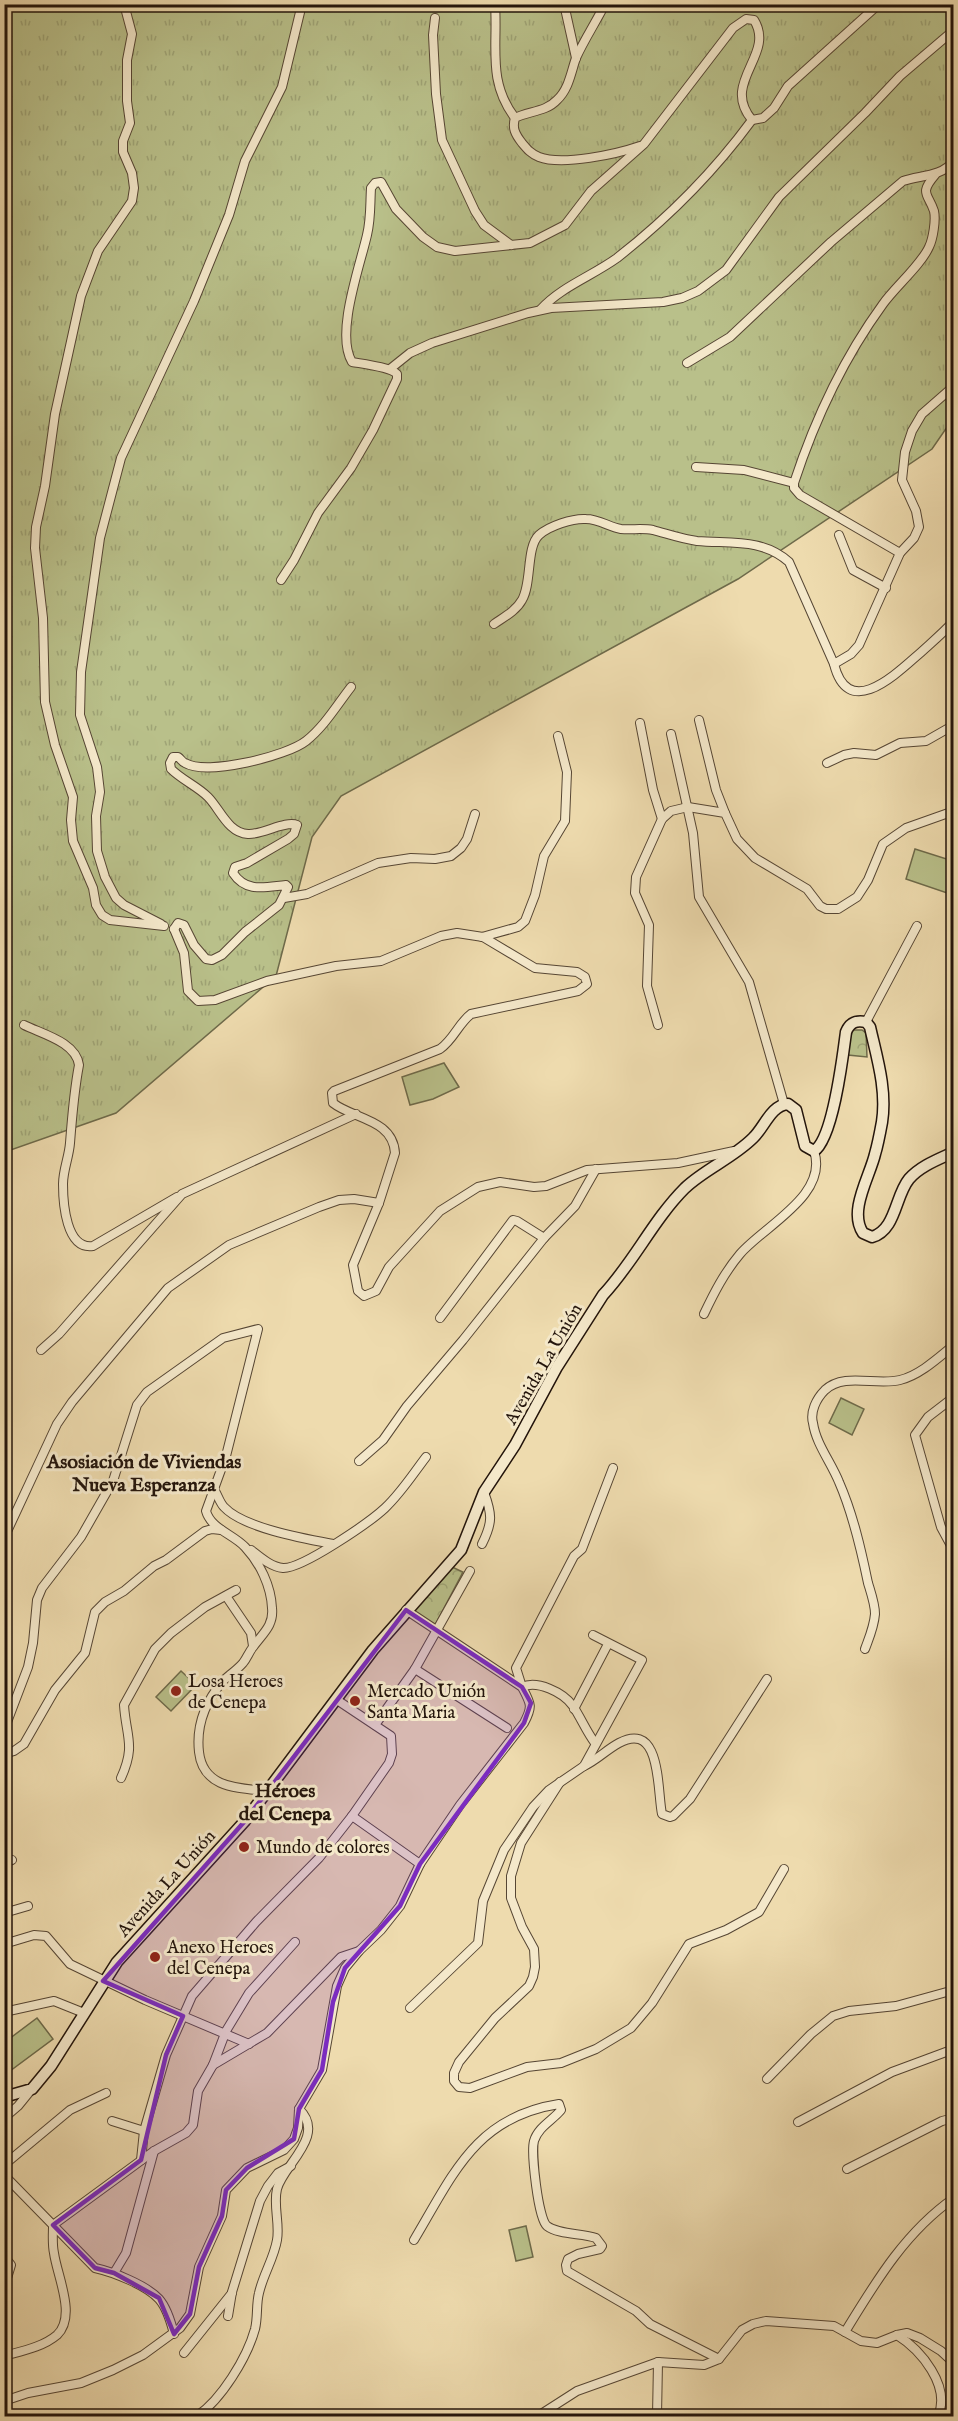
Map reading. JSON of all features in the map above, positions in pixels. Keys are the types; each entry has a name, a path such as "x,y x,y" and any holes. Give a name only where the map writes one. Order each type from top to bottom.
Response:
{"main road":[{"path":"784,1104 788,1104 795,1110 802,1141 805,1146 814,1151 821,1145 828,1126 846,1032 852,1023 866,1022 870,1027 883,1086 882,1119 875,1156 864,1184 858,1221 863,1233 872,1237 888,1225 902,1190 910,1178 954,1152"},
{"name":"Avenida La Unión","path":"32,2089 51,2066 103,1981 176,1895 244,1822 373,1650 460,1550 473,1524 484,1492 515,1445 557,1367 603,1295 642,1241 686,1188 752,1139 777,1108 784,1104"},
{"path":"4,2097 32,2089"}],"street":[{"path":"124,4 132,34 127,60 127,101 130,123 123,141 123,152 132,173 134,188 132,201 98,250 81,296 55,414 45,486 36,527 35,548 43,618 45,702 55,744 73,797 71,820 73,841 93,888 96,905 102,915 110,920 174,929"},
{"path":"164,926 124,905 116,898 97,851 96,816 100,792 97,767 80,715 81,672 100,538 121,458 194,302 229,215 245,161 282,87 302,4"},
{"path":"495,4 497,29 495,74 504,104 515,118"},
{"path":"564,4 576,58"},
{"path":"605,4 576,58 570,79 557,100 544,109 515,118 512,127 529,152 542,158 568,159 625,151 644,144"},
{"path":"540,310 550,300 618,256 691,194 715,168 752,120 763,118 774,108 788,86 879,4"},
{"path":"435,18 433,35 436,94 442,140 475,211 490,231 512,246"},
{"path":"281,580 318,513 351,468 374,430 397,379 390,369 352,362 345,344 346,323 369,224 370,188 375,183 381,182 385,186 389,199 396,209 423,237 437,247 455,251 530,243 565,225 591,191 644,144 733,28 746,19 754,20 759,29 759,41 740,95 743,110 752,120"},
{"path":"390,369 410,353 432,343 540,310 663,302 682,298 713,280 726,270 779,197 900,76 954,30"},
{"path":"900,554 800,495 794,488 794,483 822,408 843,364 884,304 929,248 934,211 927,200 925,192 927,184 954,161"},
{"path":"687,363 730,337 831,242 903,181 917,176 935,175"},
{"path":"834,664 859,645 900,554 914,538 919,527 916,511 902,480 905,452 922,414 954,386"},
{"path":"696,467 744,471 794,483"},
{"path":"494,624 513,611 522,600 529,580 534,540 541,533 573,520 585,519 618,529 652,530 697,541 736,541 781,555 789,562 834,664 838,680 844,687 853,691 869,690 888,681 954,621"},
{"path":"839,535 854,570 886,588"},
{"path":"174,929 178,923 184,925 203,957 212,960 222,955 245,932 279,905 287,892 287,885 269,888 248,887 233,873 238,864 247,863 288,839 294,834 297,825 290,823 257,833 245,834 232,827 208,797 171,769 170,763 173,757 178,757 186,764 210,768 237,765 288,750 305,741 351,687"},
{"path":"699,720 716,790 737,839 755,858 807,889 825,909 845,907 857,897 868,880 883,844 906,828 954,811"},
{"path":"640,723 653,790 662,819"},
{"path":"827,763 854,753 876,755 900,743 926,741 954,725"},
{"path":"671,734 693,833 699,897 749,982 784,1104"},
{"path":"482,937 518,927 525,921 535,895 544,856 565,820 567,772 558,736"},
{"path":"658,1025 647,986 649,925 635,894 636,878 662,819 671,811 688,807 725,813"},
{"path":"284,898 307,894 378,863 411,858 435,859 451,856 467,839 475,814"},
{"path":"866,1022 917,926"},
{"path":"174,929 184,953 188,991 194,1000 206,1002 267,981 336,966 381,961 441,936 457,933 482,937 535,968 577,972 585,977 587,984 578,991 471,1014 462,1021 448,1043 440,1049 334,1090 333,1103 370,1119 395,1144 393,1162 379,1203 353,1265 358,1291 364,1296 376,1291 389,1267 440,1210 478,1186 500,1182 534,1187 546,1186 587,1170 678,1163 737,1150"},
{"path":"24,1025 67,1046 78,1058 71,1111 70,1145 63,1183 66,1218 71,1234 78,1244 85,1247 93,1246 182,1194 356,1114"},
{"path":"704,1314 719,1282 741,1253 806,1192 816,1170 817,1160 814,1151"},
{"path":"359,1461 383,1440 407,1406 464,1340 544,1238 575,1206 596,1169"},
{"path":"41,1350 59,1334 182,1194"},
{"path":"4,1538 57,1424 72,1402 168,1288 229,1245 319,1207 339,1200 354,1199 379,1203"},
{"path":"440,1318 513,1220 544,1238"},
{"path":"4,1730 29,1659 37,1600 42,1587 81,1537 113,1481 137,1405 147,1392 223,1338 258,1329 226,1456 206,1511 208,1519 274,1566 294,1567 309,1560 384,1509 426,1457"},
{"path":"865,1649 873,1628 875,1612 862,1550 839,1481 815,1433 812,1421 813,1408 824,1391 833,1385 850,1380 872,1382 903,1380 930,1365 954,1345"},
{"path":"954,1397 928,1417 915,1435 915,1443 928,1479 940,1527 954,1551"},
{"path":"4,2401 28,2393 81,2383 113,2370 174,2334 190,2314 199,2267 222,2217 226,2190 247,2168 284,2150 294,2139 298,2128 299,2109 322,2070 337,1986 345,1968 400,1906 420,1864 460,1805 524,1723 530,1712 531,1703 517,1675 518,1663 574,1556 582,1549 613,1468"},
{"path":"215,1491 224,1508 242,1518 286,1536 333,1544"},
{"path":"482,1544 488,1532 492,1513 484,1492"},
{"path":"4,1754 24,1744 55,1690 85,1653 95,1612 105,1602 124,1591 154,1566 166,1560 205,1531 223,1530"},
{"path":"245,1546 263,1572 273,1610 272,1622 243,1663 223,1682 205,1705 199,1726 198,1748 205,1773 231,1788 266,1791"},
{"path":"375,1725 415,1669 439,1630 470,1571"},
{"path":"121,1778 127,1765 130,1749 129,1728 124,1711 125,1699 155,1649 171,1633 205,1607 236,1590"},
{"path":"226,1596 251,1633 253,1646"},
{"path":"406,1610 522,1687"},
{"path":"584,1766 642,1660 592,1635"},
{"path":"574,1709 608,1644"},
{"path":"415,1669 507,1728"},
{"path":"410,2007 478,1943 483,1901 504,1850 533,1807 560,1782 595,1761 620,1742 636,1739 646,1742 651,1749 659,1781 662,1814 673,1816 690,1799 767,1679"},
{"path":"522,1687 528,1684 542,1686 560,1694 574,1709 595,1743"},
{"path":"141,2160 144,2131 166,2055 192,1996 256,1923 319,1858 352,1816 389,1762 392,1754 391,1736 337,1700"},
{"path":"560,1782 521,1843 511,1875 511,1898 522,1927 534,1949 533,1977 529,1986 495,2018 459,2062 454,2073 454,2081 459,2086 470,2088 527,2067 561,2063 596,2049 631,2028 652,2003 689,1944 726,1930 759,1912 784,1869"},
{"path":"352,1816 420,1864"},
{"path":"4,1913 28,1906"},
{"path":"4,1944 34,1935 46,1936 70,1964 103,1981 249,2044"},
{"path":"53,2225 154,2151 186,2133 193,2125 198,2091 213,2065 224,2034 249,1993 295,1942"},
{"path":"213,2065 267,2033 341,1957 359,1951"},
{"path":"767,2079 811,2034 833,2016 896,2006 954,1990"},
{"path":"4,2012 54,2001 84,2013"},
{"path":"798,2122 892,2072 954,2049"},
{"path":"4,2118 32,2089"},
{"path":"4,2165 70,2110 106,2093"},
{"path":"414,2240 457,2167 481,2139 507,2122 532,2110 559,2104 561,2110 539,2132 533,2148 540,2215 546,2225 554,2229 596,2238 602,2246 568,2259 567,2271 636,2311 650,2324 719,2360"},
{"path":"202,2415 231,2378 255,2328 258,2294 277,2240 277,2189 292,2165 309,2127 307,2117 299,2109"},
{"path":"847,2169 942,2121 954,2118"},
{"path":"112,2121 144,2131"},
{"path":"114,2272 126,2253 154,2151"},
{"path":"228,2316 232,2292 260,2201 278,2173 292,2165"},
{"path":"4,2175 95,2268 114,2272 159,2298 169,2317 174,2334"},
{"path":"845,2332 893,2257 931,2214 954,2198"},
{"path":"4,2356 44,2344 63,2326 66,2316 62,2283 54,2254 53,2225"},
{"path":"4,2256 11,2265 4,2288"},
{"path":"184,2353 232,2292"},
{"path":"4,2297 4,2305"},
{"path":"538,2416 577,2391 658,2362 704,2365 719,2360 742,2330 753,2324 779,2322 834,2326 861,2341 877,2343 908,2333 941,2351 954,2363"},
{"path":"897,2335 910,2343 937,2379 942,2404 938,2416"},
{"path":"657,2416 658,2362"}],"highlighted area":[{"path":"406,1610 522,1687 531,1703 524,1723 420,1864 400,1906 345,1968 333,2002 322,2070 299,2109 294,2139 247,2168 226,2190 222,2216 199,2267 190,2314 174,2334 159,2298 114,2273 95,2268 53,2225 141,2160 166,2055 183,2016 103,1981 244,1822"}],"green space":[{"path":"4,5 954,5 954,417 932,449 738,579 341,796 312,837 276,976 116,1113 5,1152"},
{"path":"915,849 953,861 953,895 906,879"},
{"path":"853,1030 862,1030 866,1033 867,1057 848,1055 848,1035"},
{"path":"444,1063 459,1087 433,1099 410,1105 402,1077"},
{"path":"841,1398 864,1409 852,1435 829,1423"},
{"path":"452,1567 463,1572 435,1625 411,1609"},
{"name":"Losa Heroes de Cenepa","path":"181,1671 196,1685 171,1711 156,1697"},
{"path":"37,2018 53,2039 10,2071 5,2065 5,2042"},
{"path":"526,2226 533,2257 516,2261 509,2230"}],"place":[{"name":"Losa Heroes de Cenepa","path":"176,1691"},
{"name":"Mercado Unión Santa Maria","path":"355,1701"},
{"name":"Mundo de colores","path":"244,1847"},
{"name":"Anexo Heroes del Cenepa","path":"155,1957"}],"district":[{"name":"Asosiación de Viviendas Nueva Esperanza","path":"144,1472"},
{"name":"Héroes del Cenepa","path":"285,1802"}]}
